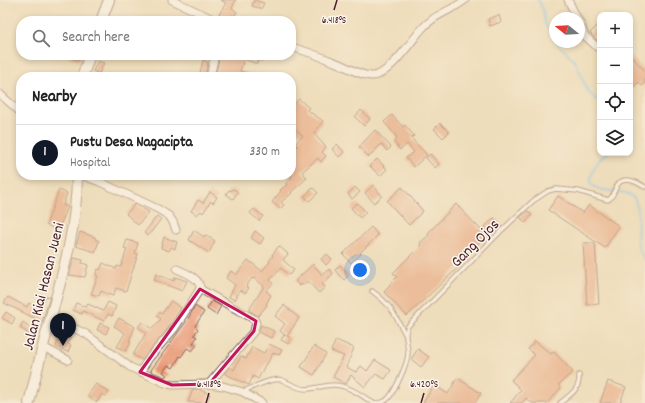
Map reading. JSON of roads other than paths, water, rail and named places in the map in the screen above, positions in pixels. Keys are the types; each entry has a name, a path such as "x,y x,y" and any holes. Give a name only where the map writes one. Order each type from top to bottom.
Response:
{"street":[{"path":"103,16 109,0"},
{"path":"172,0 206,16"},
{"path":"296,49 336,62 366,75 375,76 387,69 398,58 426,24 436,16 465,0"},
{"path":"568,0 575,12"},
{"path":"585,34 588,40 597,48"},
{"path":"84,72 88,60"},
{"path":"211,72 214,60"},
{"path":"0,94 16,108"},
{"name":"Jalan Kiai Hasan Jueni","path":"29,403 65,268 72,232 77,180"},
{"path":"95,180 158,209 169,216 176,230"},
{"path":"140,372 149,358 174,329 200,289 200,283 196,279 177,269"},
{"path":"200,289 254,319 256,323 254,331 210,384"},
{"path":"51,317 86,334 117,358 140,372 172,385 210,384 223,386 242,392 262,403"},
{"path":"43,347 68,360"}],"lane":[{"name":"Gang Ojos","path":"405,335 408,326 500,232 539,196 552,189 563,189 578,191 604,200 611,198 618,183 627,180 645,186"},
{"path":"242,392 261,384 279,380 298,388 306,389 333,385 347,388 373,403 388,399 403,372 408,353 405,335 393,311 384,300 372,290"},
{"path":"560,403 576,389 580,382 579,375"}],"waterway":[{"path":"538,0 543,10 545,24 549,31"},
{"path":"562,48 573,59 577,65 585,86 597,99"},
{"path":"604,156 597,163 591,176 592,184 596,188 622,192 630,195 635,200 638,215 638,246 640,253 645,259"}],"place":[{"name":"Pustu Desa Nagacipta","path":"63,346"}]}
